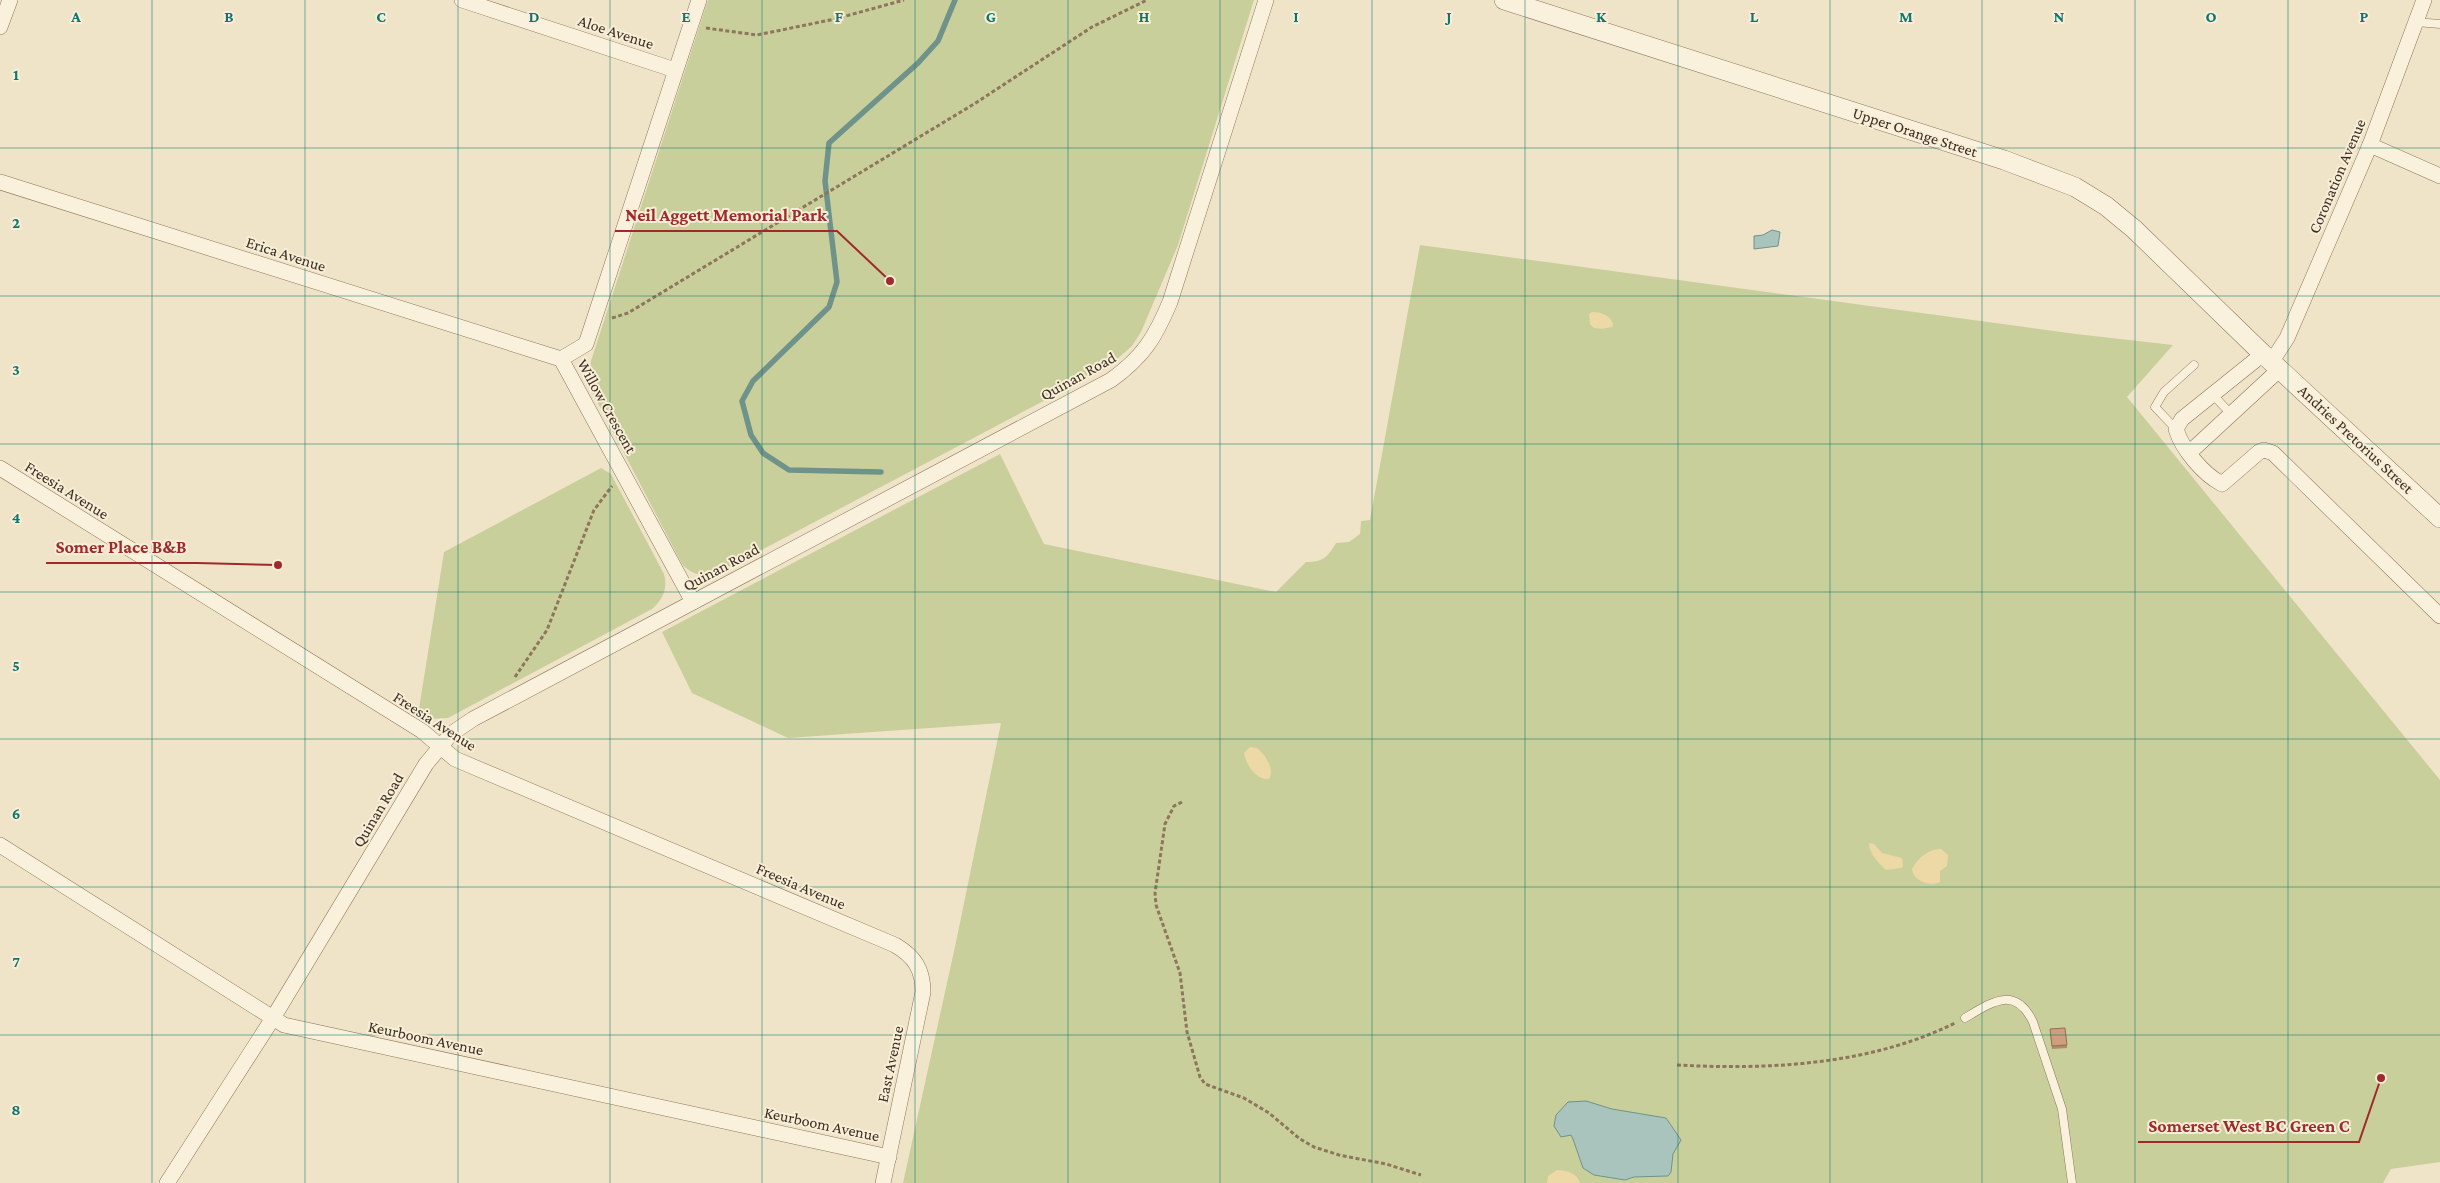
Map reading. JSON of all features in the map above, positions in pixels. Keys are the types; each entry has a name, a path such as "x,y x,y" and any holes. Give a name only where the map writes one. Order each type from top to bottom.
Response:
{"street":[{"path":"0,28 10,0"},
{"name":"Aloe Avenue","path":"462,0 675,70"},
{"name":"Willow Crescent","path":"692,602 561,359 586,344 698,0"},
{"name":"Quinan Road","path":"167,1183 273,1018 426,764 451,734 473,719 1111,380 1142,355 1159,328 1170,302 1266,0"},
{"name":"Upper Orange Street","path":"1504,0 2004,160 2074,188 2106,206 2134,229 2272,361"},
{"name":"Coronation Avenue","path":"2272,361 2287,338 2370,145 2424,0"},
{"path":"2370,145 2440,176"},
{"name":"Erica Avenue","path":"0,182 561,359"},
{"path":"2272,361 2213,395 2182,419 2176,429 2180,441 2214,480 2222,484 2259,452 2264,450 2273,453 2440,616"},
{"path":"2189,452 2231,414 2272,361"},
{"name":"Andries Pretorius Street","path":"2272,361 2440,518"},
{"name":"Freesia Avenue","path":"0,468 422,731 455,759 850,926 894,945 910,955"},
{"name":"Keurboom Avenue","path":"0,845 284,1025 889,1157"},
{"name":"East Avenue","path":"883,1183 923,992 920,968 910,955"}],"lane":[{"path":"2416,22 2440,24"},
{"path":"2176,429 2155,407 2164,392 2194,365"},
{"path":"2213,395 2231,414"},
{"path":"1964,1018 1992,1002 2003,1000 2018,1002 2029,1014 2062,1109 2072,1183"}],"path":[{"path":"691,26 757,35 835,19 904,0"},
{"path":"592,324 628,313 974,104 1092,27 1147,0"},
{"path":"520,694 512,682 547,630 594,510 623,472"},
{"path":"1182,802 1174,806 1169,812 1165,824 1155,893 1156,906 1180,973 1187,1032 1200,1077 1205,1084 1244,1098 1269,1113 1300,1139 1314,1147 1339,1155 1386,1164 1421,1175"},
{"path":"1677,1065 1721,1067 1778,1065 1837,1059 1877,1052 1942,1029 1964,1018"}],"green space":[{"path":"708,0 1254,0 1178,245 1141,332 1132,346 1108,367 722,571 711,575 700,575 682,564 591,390 588,375"},
{"path":"1420,245 2076,334 2173,345 2127,397 2440,780 2440,1162 2391,1169 2383,1183 903,1183 956,942 1001,723 788,738 692,693 662,632 1000,454 1044,544 1276,592 1306,562 1321,560 1336,543 1349,542 1360,534 1361,521 1370,520"},
{"path":"601,468 611,474 664,574 665,589 659,602 652,609 448,718 431,719 418,715 444,552"}],"sand":[{"path":"1592,312 1602,313 1607,316 1612,321 1612,327 1594,328 1590,324 1589,314"},
{"path":"1250,747 1257,748 1266,758 1271,770 1269,779 1260,777 1249,767 1244,753"},
{"path":"1869,843 1874,844 1882,853 1902,858 1903,866 1886,870 1872,854"},
{"path":"1941,849 1948,855 1947,866 1940,871 1940,882 1927,883 1915,877 1912,869 1920,858 1928,852"},
{"path":"1557,1170 1571,1173 1580,1183 1547,1183 1548,1176"}],"water":[{"path":"1772,230 1780,232 1778,246 1754,249 1754,236 1763,235"},
{"path":"1586,1101 1612,1109 1666,1118 1681,1140 1673,1154 1671,1172 1668,1176 1634,1177 1625,1180 1594,1175 1583,1168 1571,1135 1561,1137 1554,1126 1556,1115 1568,1102"}],"building":[{"path":"2065,1028 2067,1045 2052,1046 2050,1029"}],"waterway":[{"path":"881,472 789,470 763,453 751,435 742,401 753,381 829,307 837,282 825,181 829,143 918,63 938,41 955,0"}],"place":[{"name":"Neil Aggett Memorial Park","path":"890,281"},
{"name":"Somer Place B&B","path":"278,565"},
{"name":"Somerset West BC Green C","path":"2381,1078"}]}
